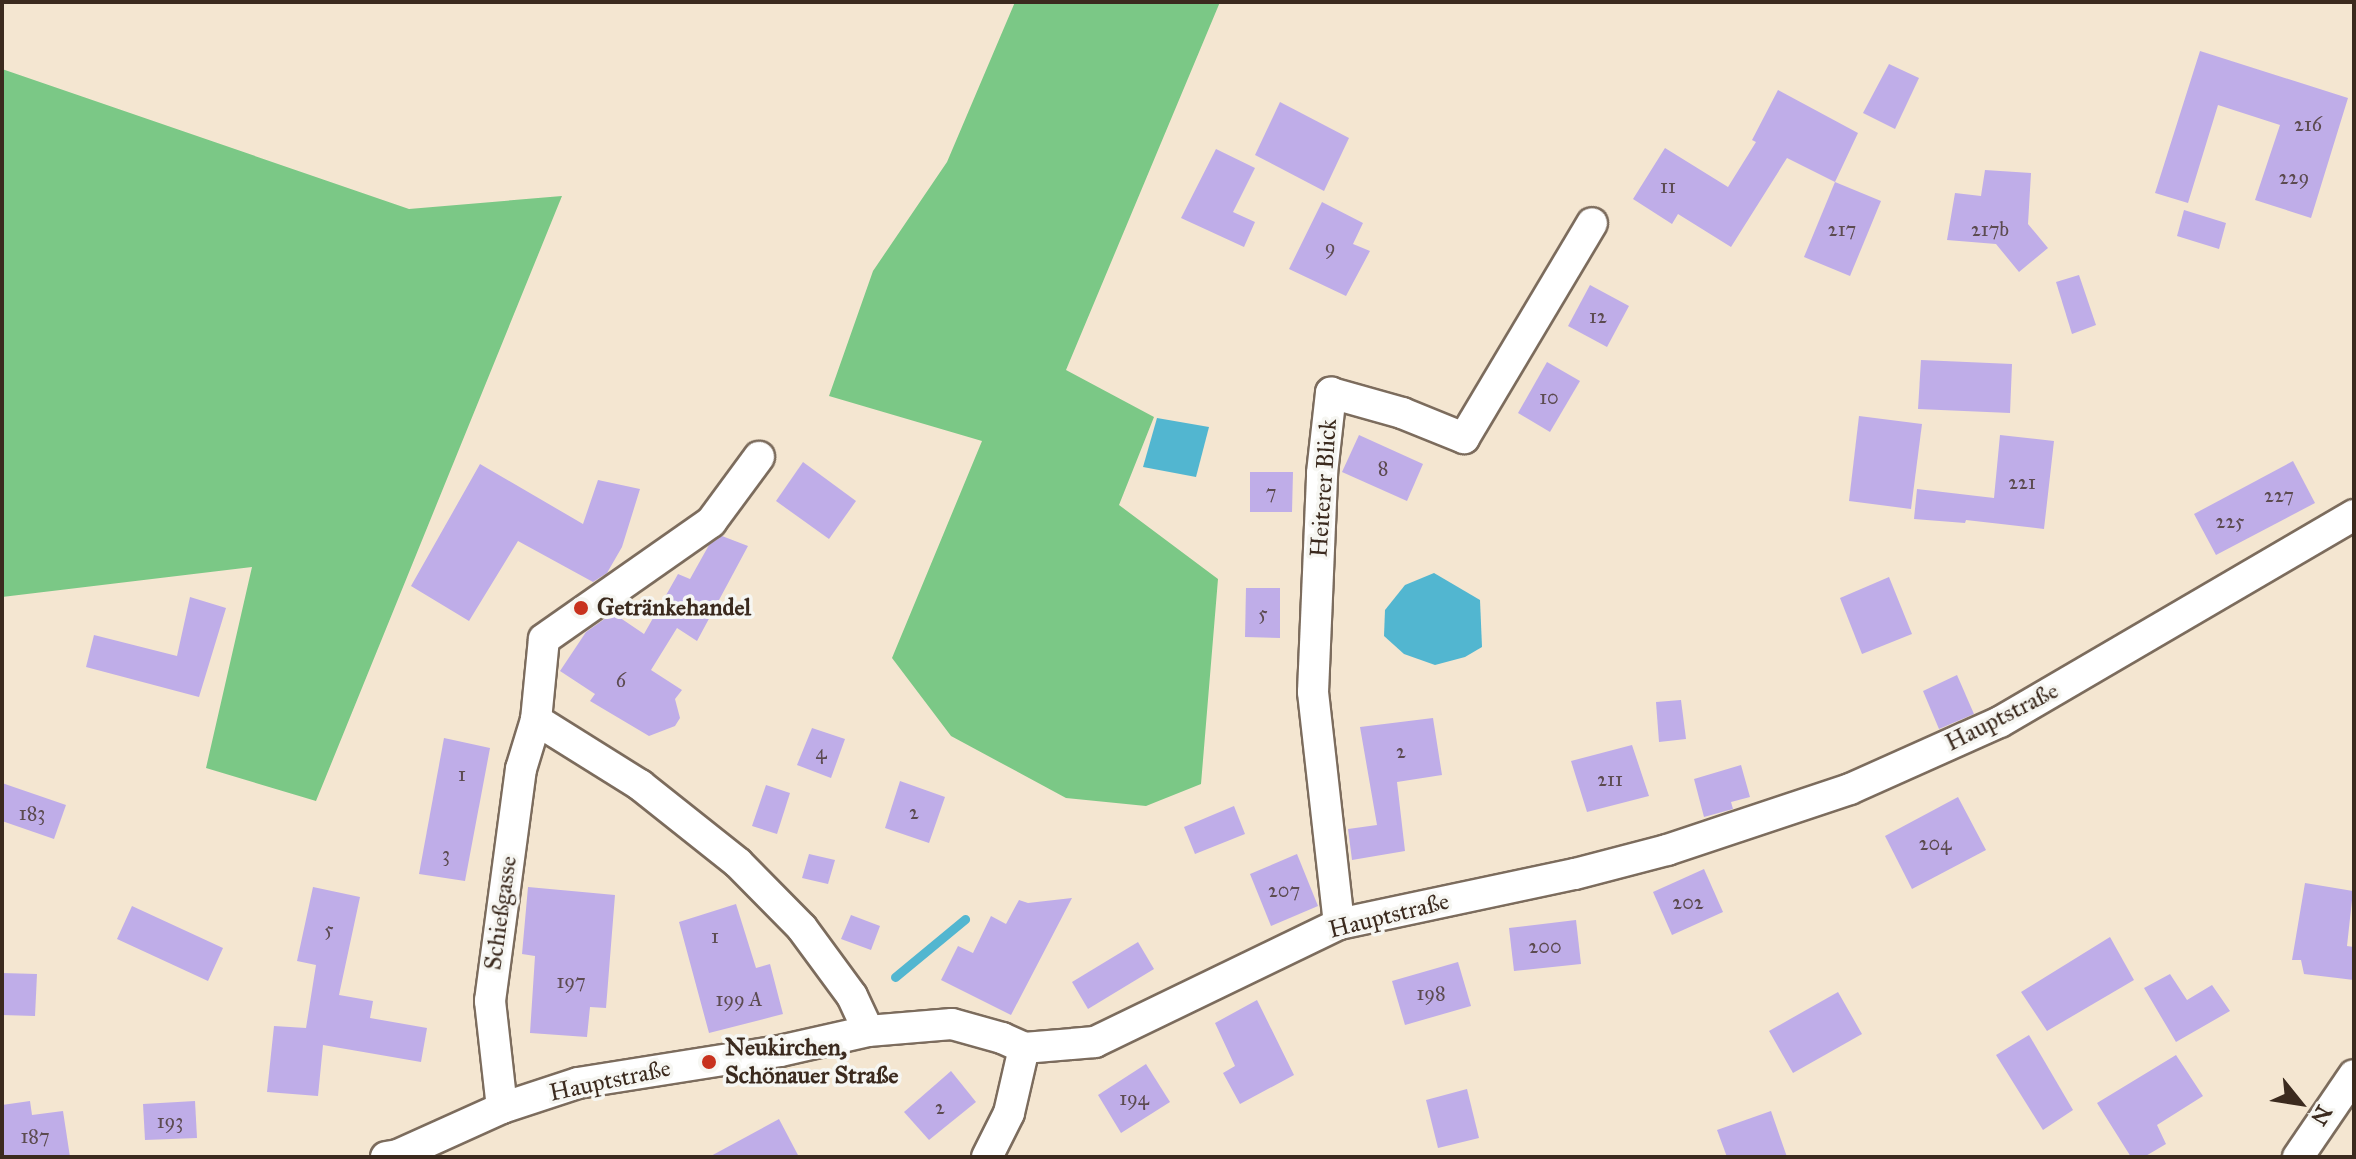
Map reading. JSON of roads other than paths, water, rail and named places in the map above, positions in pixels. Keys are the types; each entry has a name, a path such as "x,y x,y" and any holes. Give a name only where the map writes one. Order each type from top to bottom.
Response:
{"street":[{"name":"Heiterer Blick","path":"1339,924 1313,692 1322,473 1331,393 1402,413 1464,438 1592,223"},
{"name":"Schießgasse","path":"502,1108 490,1001 521,769 536,720 544,639 711,522 759,457"},
{"name":"Hauptstraße","path":"386,1157 398,1155 502,1108 578,1083 780,1051 868,1031 952,1024 1002,1038 1024,1048 1095,1042 1339,924 1575,874 1667,850 1850,789 2000,722 2354,515"},
{"path":"536,720 640,785 738,863 802,928 852,996 868,1031"},
{"path":"987,1157 1009,1113 1024,1048"},
{"path":"2298,1157 2354,1075"}],"water":[{"path":"1157,418 1209,427 1196,477 1143,467"},
{"path":"1434,573 1480,600 1482,647 1465,657 1435,665 1404,654 1384,636 1385,610 1405,585"}],"waterway":[{"path":"895,977 965,919"}],"place":[{"name":"Getränkehandel","path":"581,608"},
{"name":"Neukirchen, Schönauer Straße","path":"709,1062"}]}
